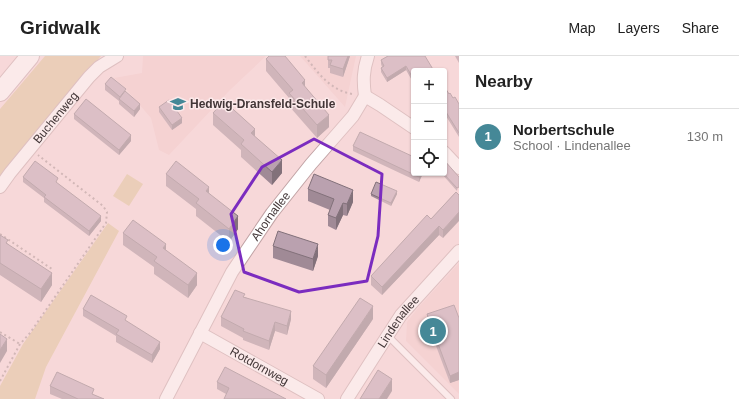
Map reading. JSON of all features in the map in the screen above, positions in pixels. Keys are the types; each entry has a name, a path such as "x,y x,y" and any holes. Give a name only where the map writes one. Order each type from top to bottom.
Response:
{"main road":[{"path":"0,92 30,56"}],"street":[{"name":"Buchenweg","path":"0,187 30,148 89,77 99,67 117,56"},
{"path":"368,56 363,73 365,96 411,126"},
{"name":"Ahornallee","path":"166,399 228,280 272,213 311,164 353,116 365,96"},
{"path":"447,155 459,168"},
{"name":"Lindenallee","path":"347,399 401,315 459,251"},
{"name":"Rotdornweg","path":"200,333 318,399"}],"lane":[{"path":"387,336 451,399"}],"path":[{"path":"305,56 319,74 336,89 346,93 365,96"},
{"path":"0,381 20,344 30,333 106,223 106,212 103,206 30,148"},
{"path":"0,234 52,269"},
{"path":"0,332 20,344"}],"highlighted area":[{"path":"314,139 382,174 378,236 367,281 299,292 244,272 231,214 262,167"}],"shaded area":[{"path":"45,56 101,56 26,146 0,185 0,109"},
{"name":"Hedwig-Dransfeld-Schule","path":"143,56 266,56 230,90 169,155 159,150 151,118 124,87 114,78 142,73"},
{"name":"Hedwig-Dransfeld-Schule","path":"300,56 356,56 345,107"},
{"path":"127,174 143,184 129,206 113,196"},
{"path":"108,223 119,231 46,367 35,399 0,399 0,386 23,344"},
{"path":"459,263 459,394 406,341 407,322"}],"building":[{"path":"269,56 285,56 305,80 302,83 329,115 317,125 289,93 293,90 266,59"},
{"path":"328,56 348,56 343,69 330,65 332,60 328,60"},
{"path":"388,56 425,56 432,68 411,68 411,75 406,66 387,78 381,68 384,66 381,60"},
{"path":"111,77 126,89 120,97 105,84"},
{"path":"125,91 140,104 134,111 119,99"},
{"path":"447,91 453,98 455,97 459,104 459,133 447,114"},
{"path":"86,99 131,135 119,150 74,114"},
{"path":"169,100 182,118 172,125 159,107"},
{"path":"224,101 255,129 251,133 282,160 272,172 241,144 244,140 213,113"},
{"path":"360,132 411,156 411,173 353,146"},
{"path":"35,161 58,178 56,182 101,216 89,231 44,197 46,195 23,177"},
{"path":"176,161 209,187 206,191 238,216 229,229 196,203 199,199 166,174"},
{"path":"447,163 459,177 459,187 457,188 446,176"},
{"path":"314,174 353,190 347,204 343,203 336,218 328,215 334,199 308,189"},
{"path":"376,182 397,191 391,203 371,194"},
{"path":"456,192 459,195 459,212 443,230 439,226 382,287 371,276 427,215 431,219"},
{"path":"133,220 166,244 163,248 197,273 188,285 154,261 157,257 123,233"},
{"path":"278,231 318,244 313,259 273,246"},
{"path":"0,235 8,240 6,243 52,273 41,289 0,263"},
{"path":"235,290 245,294 243,297 291,311 287,326 275,322 269,341 243,331 244,329 221,317"},
{"path":"91,295 127,316 125,320 160,342 152,355 116,334 119,330 83,309"},
{"path":"360,298 373,306 326,375 313,366"},
{"path":"454,305 459,318 459,372 450,376 427,314"},
{"path":"0,334 7,339 0,350"},
{"path":"225,367 286,399 224,399 229,388 217,382"},
{"path":"378,370 392,379 379,399 360,399"},
{"path":"57,372 94,389 92,394 104,399 78,399 50,386"}],"place":[{"name":"Hedwig-Dransfeld-Schule","path":"178,104"},
{"name":"Norbertschule","path":"433,331"}]}
